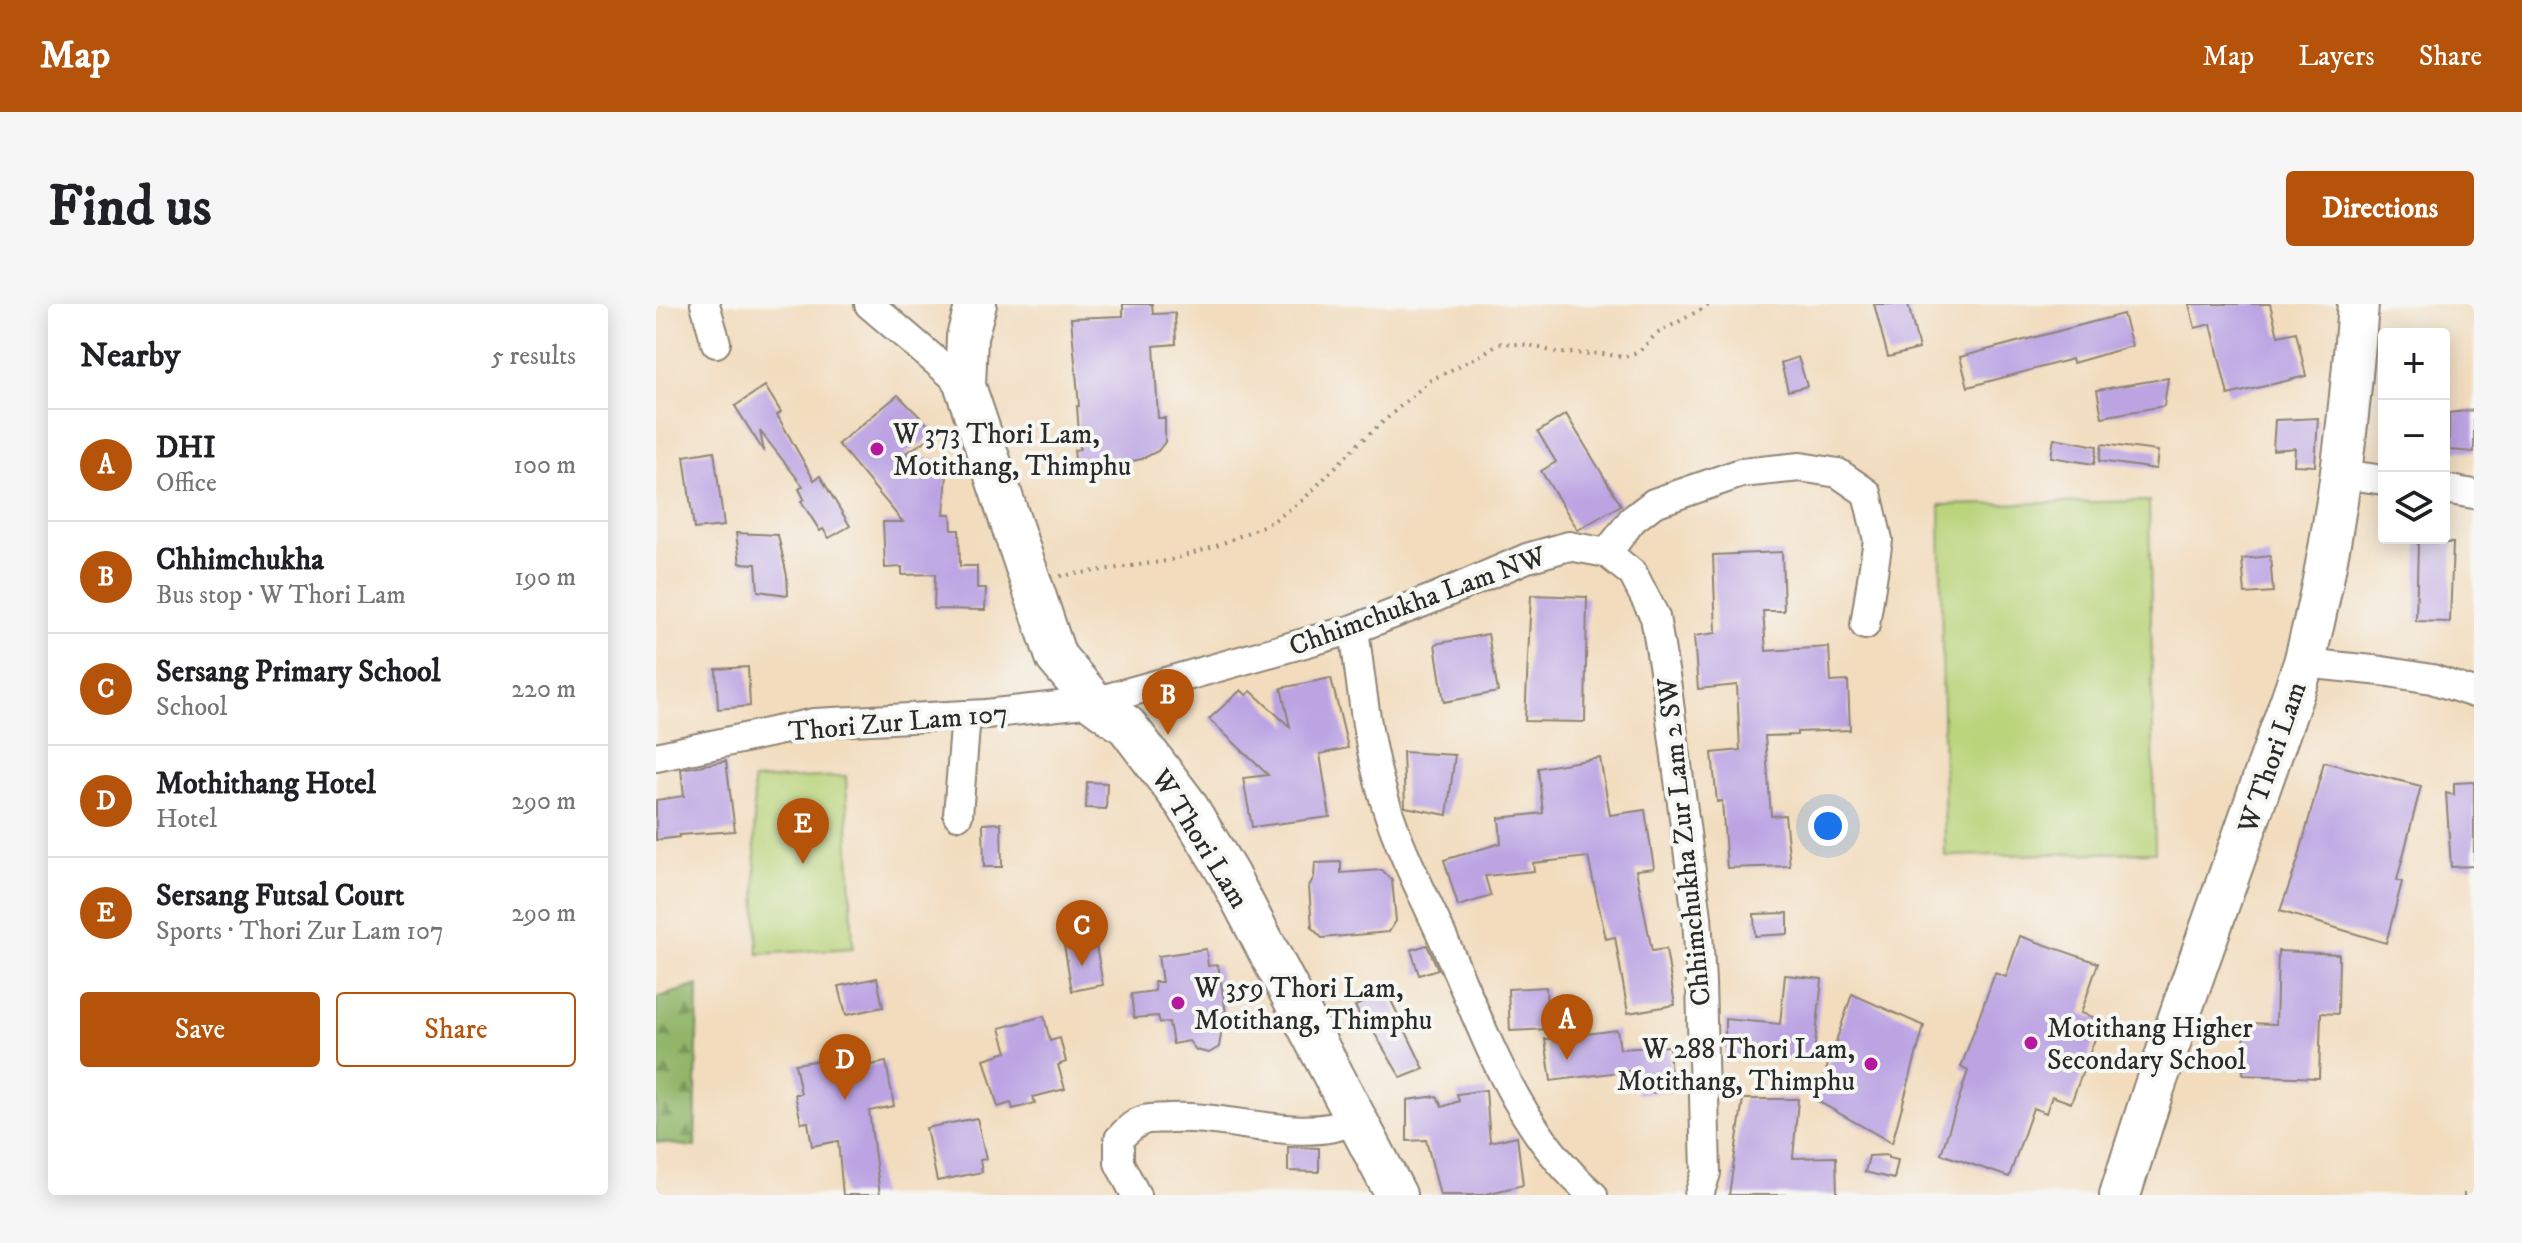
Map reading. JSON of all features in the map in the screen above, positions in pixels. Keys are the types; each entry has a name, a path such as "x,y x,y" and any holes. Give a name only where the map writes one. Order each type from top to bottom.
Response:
{"main road":[{"path":"965,386 967,337 976,304"},
{"name":"W Thori Lam","path":"2120,1195 2153,1091 2304,663 2327,570 2342,474 2358,304"},
{"name":"W Thori Lam","path":"965,386 1056,657 1094,702 1127,726 1186,804 1228,874 1396,1195"}],"street":[{"path":"705,304 716,343"},
{"path":"869,304 965,386"},
{"path":"1607,553 1632,520 1654,503 1702,485 1741,473 1800,467 1838,473 1867,493 1878,540 1865,625"},
{"path":"2342,474 2378,479"},
{"path":"2450,490 2474,494"},
{"name":"Chhimchukha Lam NW","path":"1094,702 1354,629 1541,554 1569,546 1607,553"},
{"name":"Chhimchukha Zur Lam 2 SW","path":"1607,553 1633,574 1655,617 1667,688 1697,917 1706,1173 1699,1195"},
{"path":"1354,629 1368,730 1398,844 1508,1085 1540,1139 1574,1179 1593,1195"},
{"path":"2304,663 2419,677 2474,693"},
{"name":"Thori Zur Lam 107","path":"656,757 814,723 966,715 1094,702"},
{"path":"958,815 966,715"},
{"path":"1136,1195 1119,1163 1119,1139 1128,1128 1144,1120 1181,1117 1315,1130 1355,1120"}],"path":[{"path":"2463,1195 2474,1194"}],"green space":[{"path":"2149,501 2155,852 1945,856 1940,505"},
{"path":"846,776 853,948 758,954 753,780"},
{"path":"698,985 695,1147 656,1142 656,998"}],"building":[{"path":"1123,304 1152,304 1153,314 1175,313 1176,344 1154,346 1158,418 1165,418 1165,442 1158,451 1142,459 1076,469 1074,450 1080,449 1079,406 1071,318 1123,316"},
{"path":"1874,304 1908,304 1919,349 1888,357"},
{"path":"2189,304 2270,304 2278,336 2296,332 2306,376 2228,395 2211,324 2195,328"},
{"path":"2123,314 2132,346 1968,387 1960,357"},
{"path":"1798,357 1807,386 1788,391 1781,363"},
{"path":"2168,378 2164,406 2102,417 2097,390"},
{"path":"765,386 781,412 777,415 814,480 820,476 850,526 829,538 823,529 820,531 801,501 804,499 799,489 803,486 760,431 764,452 735,406"},
{"path":"898,395 937,434 904,454 948,461 944,514 951,514 952,530 959,530 960,566 977,566 977,588 986,588 985,610 934,609 935,574 902,575 902,567 885,568 883,522 903,522 838,444"},
{"path":"2474,410 2474,452 2450,450 2450,413"},
{"path":"1566,414 1621,505 1578,530 1541,471 1556,462 1538,432"},
{"path":"2318,418 2315,466 2294,465 2295,448 2273,450 2275,420"},
{"path":"2054,438 2097,446 2094,464 2051,457"},
{"path":"2102,444 2158,451 2156,469 2099,461"},
{"path":"714,451 724,526 694,529 684,456"},
{"path":"736,533 778,535 788,595 758,591 756,564 740,563"},
{"path":"2453,543 2450,622 2416,621 2418,544"},
{"path":"1782,552 1784,611 1763,611 1766,651 1829,647 1831,682 1848,681 1850,730 1765,736 1771,816 1785,815 1790,866 1727,868 1722,801 1717,802 1712,753 1740,750 1737,685 1698,689 1694,636 1716,633 1713,555"},
{"path":"2270,556 2273,592 2245,594 2242,559"},
{"path":"1531,595 1587,597 1585,722 1525,721"},
{"path":"1488,634 1498,692 1444,702 1435,644"},
{"path":"748,667 750,706 718,709 716,669"},
{"path":"1331,678 1348,748 1320,754 1330,817 1252,827 1243,778 1268,775 1209,719 1241,690 1246,695 1251,691 1290,727 1281,688"},
{"path":"1403,752 1455,755 1447,815 1405,807"},
{"path":"1600,758 1610,815 1645,810 1654,868 1636,870 1652,951 1666,949 1675,1005 1628,1013 1615,937 1606,939 1588,857 1533,863 1534,871 1485,876 1491,896 1458,906 1444,860 1501,843 1499,818 1543,813 1538,768"},
{"path":"726,761 735,831 656,840 656,800 684,796 681,769"},
{"path":"2324,762 2421,786 2397,880 2402,882 2386,943 2280,911 2298,860"},
{"path":"1087,782 1107,783 1106,809 1086,808"},
{"path":"2474,782 2474,866 2451,867 2446,793 2454,795 2454,783"},
{"path":"1001,823 1002,867 984,867 983,824"},
{"path":"1341,862 1341,873 1382,870 1392,880 1396,921 1389,932 1322,938 1312,928 1309,886 1314,877 1315,863"},
{"path":"1788,913 1788,934 1755,936 1754,914"},
{"path":"1093,928 1103,985 1072,991 1062,933"},
{"name":"Motithang Higher Secondary School","path":"2020,936 2098,963 2081,1013 2102,1020 2071,1103 2052,1096 2046,1113 2033,1108 2009,1177 1941,1154 1968,1071 1961,1067 1995,973 2006,977"},
{"path":"1427,945 1438,969 1419,975 1411,950"},
{"name":"W 359 Thori Lam, Motithang, Thimphu","path":"1206,949 1208,966 1218,965 1226,1012 1217,1013 1221,1035 1219,1047 1209,1053 1196,1050 1189,1041 1173,1044 1169,1022 1160,1023 1158,1016 1134,1018 1131,994 1155,991 1154,982 1162,982 1158,956"},
{"path":"2278,951 2339,954 2338,1014 2321,1013 2319,1078 2243,1075 2245,1023 2276,1024"},
{"path":"1785,975 1822,979 1813,1063 1760,1058 1725,1062 1725,1019 1780,1024"},
{"path":"877,978 883,1007 846,1015 839,986"},
{"path":"1546,987 1548,1029 1510,1031 1508,989"},
{"path":"1387,992 1424,1069 1401,1078 1369,1024 1365,1027 1355,1006"},
{"name":"W 288 Thori Lam, Motithang, Thimphu","path":"1852,994 1924,1026 1892,1143 1816,1100"},
{"path":"1044,1016 1050,1041 1060,1038 1066,1062 1058,1065 1065,1089 1033,1097 1035,1103 1013,1109 1011,1103 998,1107 984,1059 1007,1052 1000,1028"},
{"path":"1617,1030 1620,1049 1669,1046 1672,1091 1637,1094 1635,1070 1551,1081 1545,1039"},
{"path":"827,1059 828,1067 861,1062 862,1067 886,1062 894,1106 869,1111 880,1195 843,1195 838,1141 812,1146 808,1122 801,1123 795,1094 801,1094 795,1064"},
{"path":"1486,1090 1490,1142 1517,1136 1523,1185 1482,1195 1440,1195 1426,1140 1407,1141 1407,1100 1437,1096 1442,1107 1459,1101 1457,1094"},
{"path":"1743,1099 1798,1099 1793,1158 1836,1157 1837,1195 1729,1195"},
{"path":"977,1118 986,1159 980,1160 982,1172 937,1181 926,1128"},
{"path":"1288,1147 1319,1148 1319,1172 1288,1171"},
{"path":"1888,1155 1888,1158 1898,1160 1894,1179 1865,1172 1869,1156"}],"place":[{"name":"W 373 Thori Lam, Motithang, Thimphu","path":"877,449"},
{"name":"Chhimchukha","path":"1168,735"},
{"name":"Sersang Futsal Court","path":"803,864"},
{"name":"Sersang Primary School","path":"1082,966"},
{"name":"W 359 Thori Lam, Motithang, Thimphu","path":"1178,1003"},
{"name":"Motithang Higher Secondary School","path":"2031,1043"},
{"name":"DHI","path":"1567,1060"},
{"name":"W 288 Thori Lam, Motithang, Thimphu","path":"1871,1064"},
{"name":"Mothithang Hotel","path":"845,1100"}]}
